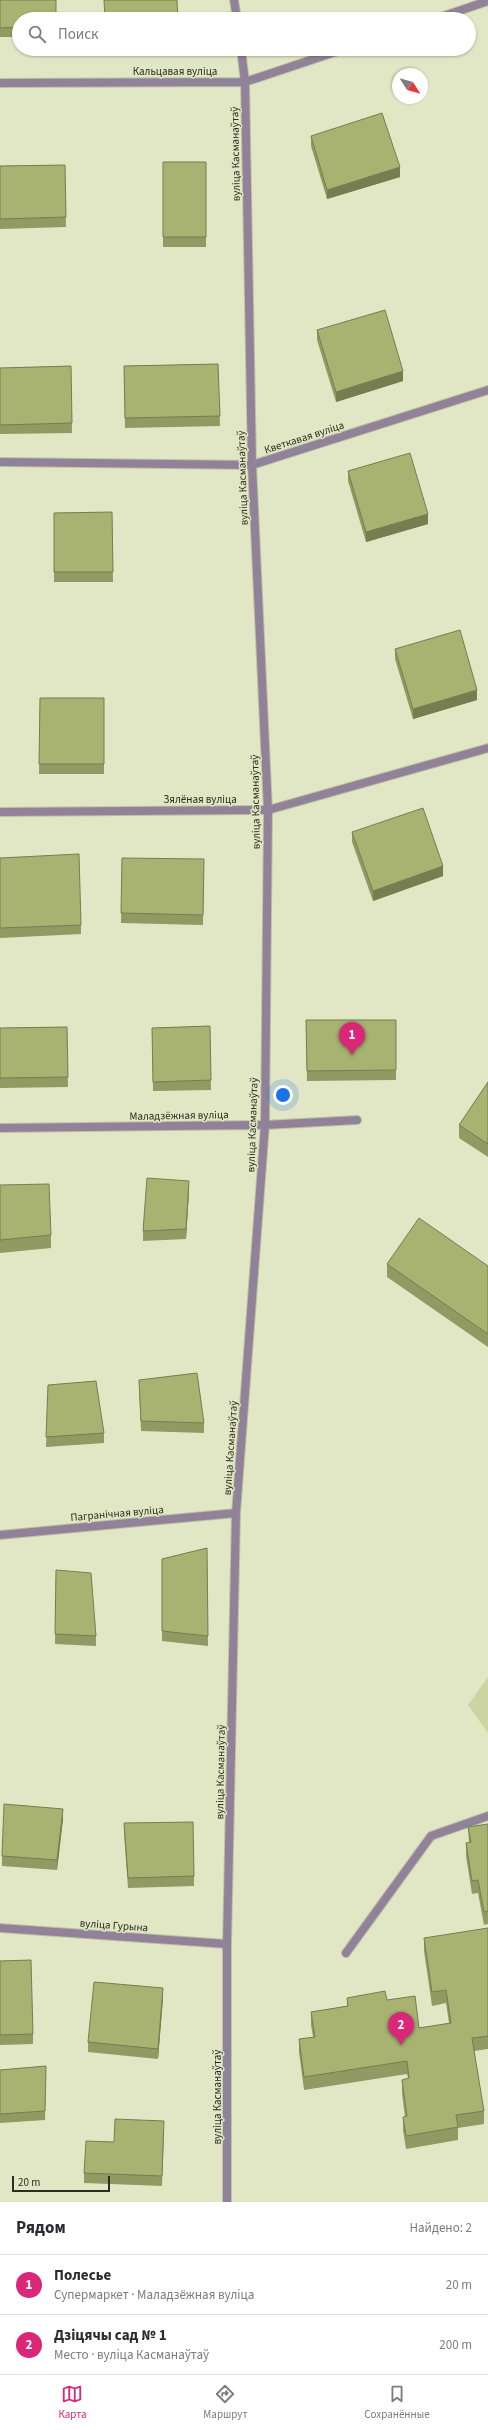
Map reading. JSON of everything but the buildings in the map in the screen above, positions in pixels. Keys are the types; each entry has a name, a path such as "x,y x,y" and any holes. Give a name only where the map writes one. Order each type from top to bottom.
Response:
{"street":[{"path":"234,0 236,12"},
{"path":"456,12 488,1"},
{"name":"вуліца Касманаўтаў","path":"227,2202 227,1944 236,1513 265,1125 268,810 252,465 245,82 241,56"},
{"name":"Кальцавая вуліца","path":"0,83 245,82 323,56"},
{"name":"Кветкавая вуліца","path":"0,462 252,465 488,390"},
{"name":"Зялёная вуліца","path":"0,812 268,810 488,748"},
{"name":"Маладзёжная вуліца","path":"0,1128 265,1125 357,1120"},
{"name":"Пагранічная вуліца","path":"0,1534 236,1513"},
{"path":"346,1953 431,1836 488,1816"},
{"name":"вуліца Гурына","path":"0,1928 227,1944"}],"green space":[{"path":"488,1677 488,1733 468,1705"}],"place":[{"name":"Полесье","path":"352,1055"},
{"name":"Дзіцячы сад № 1","path":"401,2045"}]}
